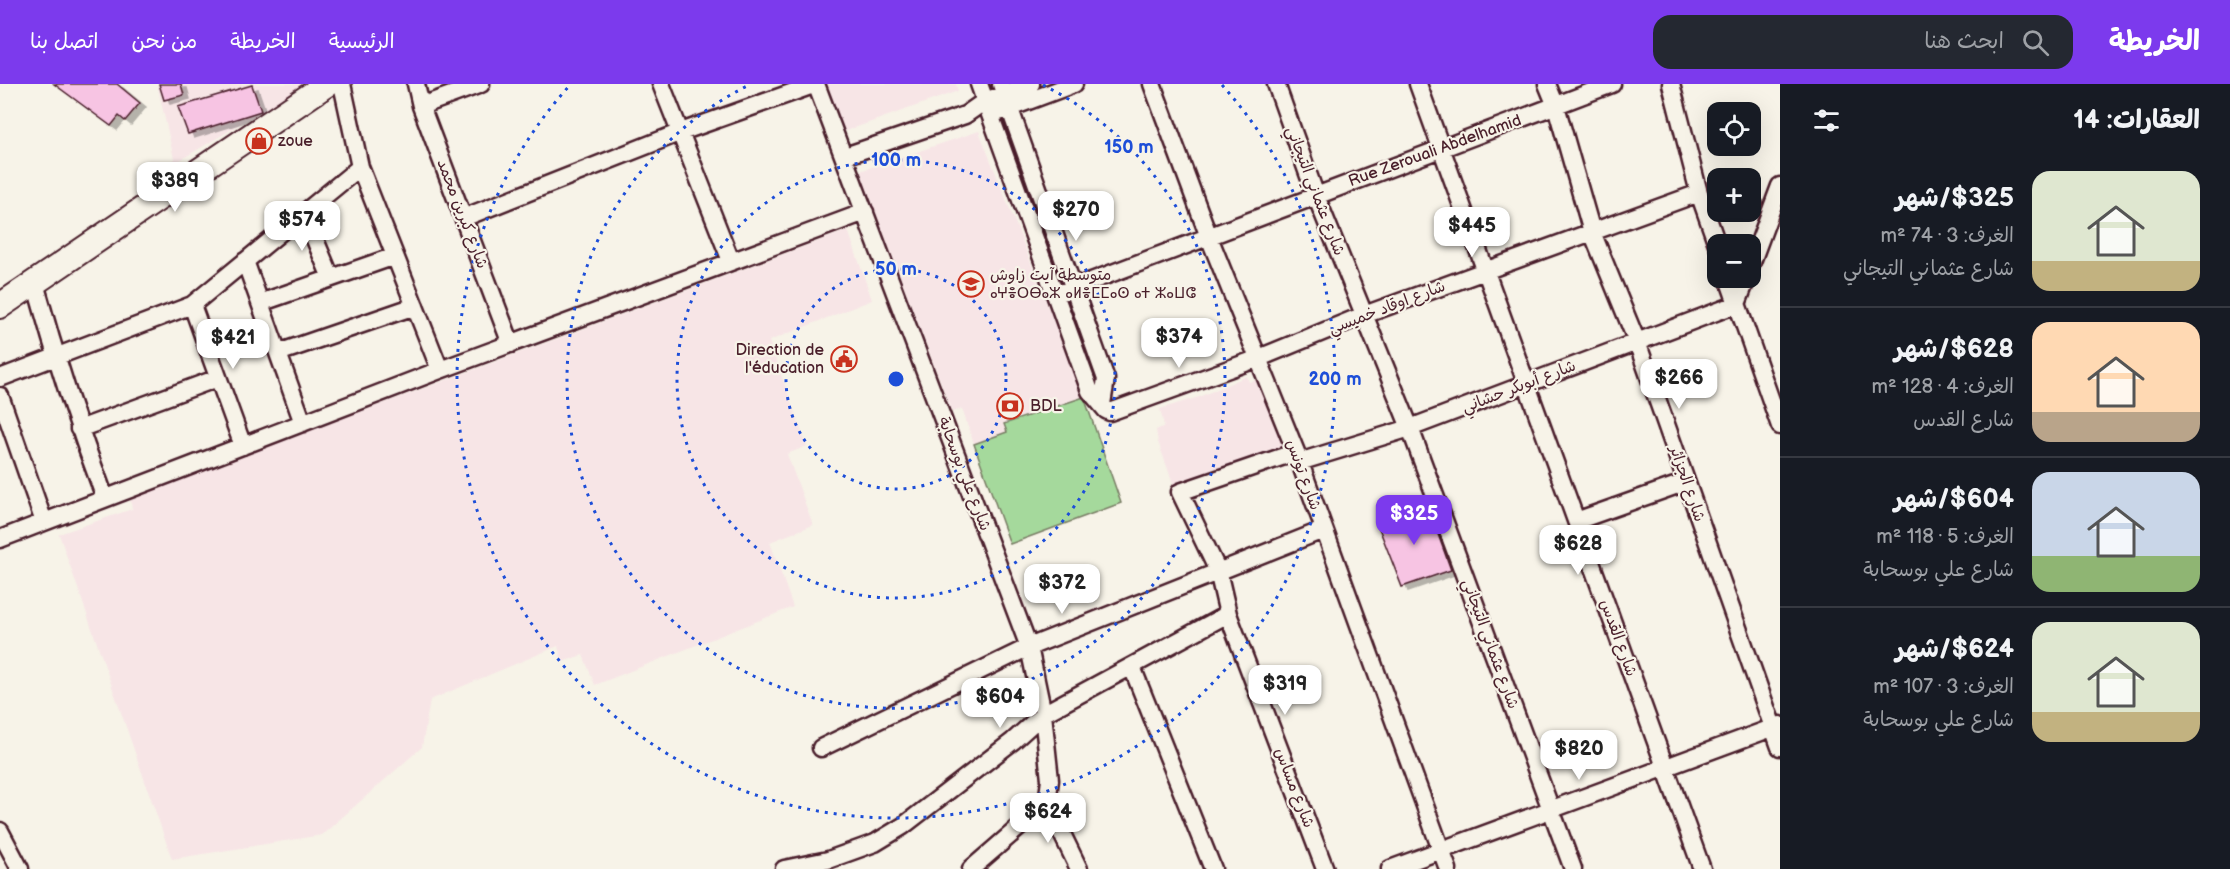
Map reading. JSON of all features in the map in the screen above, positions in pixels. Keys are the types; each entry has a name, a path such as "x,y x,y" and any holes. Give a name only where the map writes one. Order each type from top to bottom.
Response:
{"main road":[{"path":"3,300 35,283 327,84"}],"street":[{"path":"342,84 360,167 440,370"},
{"path":"421,92 482,84"},
{"path":"661,84 731,261"},
{"path":"463,218 681,132 816,84"},
{"name":"شارع علي بوسحابة","path":"816,84 1029,646 1043,714 1050,780 1047,803"},
{"path":"979,84 1057,294 1090,391 1106,408"},
{"path":"845,156 987,108 1005,95 1031,84"},
{"path":"1005,95 1074,84"},
{"name":"شارع تونس","path":"1152,84 1209,237 1298,457 1448,869"},
{"name":"شارع عثماني التيجاني","path":"1276,84 1316,196 1410,428 1573,869"},
{"path":"1418,84 1442,147"},
{"name":"شارع الجزائر","path":"1548,84 1592,232 1636,342 1777,726 1780,747"},
{"name":"Rue Zerouali Abdelhamid","path":"1057,294 1612,84"},
{"path":"1671,84 1699,193 1713,234"},
{"name":"شارع كبرين محمد","path":"421,92 463,218 512,344"},
{"path":"1005,95 1106,379 1106,408"},
{"name":"شارع القدس","path":"1442,147 1702,869"},
{"path":"0,378 192,305 360,167"},
{"path":"1761,237 1780,186"},
{"name":"شارع اوقاد خميسي","path":"1106,408 1259,358 1364,315 1699,193"},
{"path":"0,539 440,370 866,212"},
{"path":"304,213 331,278"},
{"path":"260,303 395,256"},
{"path":"245,261 303,423"},
{"path":"35,283 79,429 105,498"},
{"path":"1731,288 1780,426"},
{"path":"1737,304 1743,288"},
{"name":"شارع أبوبكر حشاني","path":"1218,571 1180,492 1298,457 1410,428 1737,304"},
{"path":"192,305 243,446"},
{"path":"278,353 415,306"},
{"path":"79,429 218,378"},
{"path":"0,396 44,522"},
{"path":"1576,521 1686,483"},
{"path":"821,748 1029,646 1323,530"},
{"name":"شارع مساس","path":"1218,571 1228,614 1325,869"},
{"path":"783,869 844,855 875,843 903,826 1013,741 1043,714 1228,614"},
{"path":"1132,667 1213,869"},
{"path":"1390,869 1777,726"},
{"path":"973,868 1047,803 1079,869"},
{"path":"2,838 20,869"}],"shaded area":[{"path":"157,84 308,84 175,163"},
{"path":"826,84 956,84 958,91 843,132"},
{"name":"متوسطة آيت زاوش ⴰⵖⴻⵔⴱⴰⵣ ⴰⵍⴻⵎⵎⴰⵙ ⴰⵜ ⵣⴰⵡⵛ","path":"979,131 1084,397 1005,424 1007,432 974,444 962,409 952,412 860,171"},
{"path":"848,230 872,300 769,341 807,446 787,454 813,525 770,542 793,607 595,685 583,655 562,662 558,646 430,700 422,747 322,835 172,859 59,534 132,509 130,498"},
{"path":"1247,376 1249,382 1259,379 1283,447 1174,486 1158,442 1156,430 1164,426 1160,409 1199,397"}],"green space":[{"path":"1084,397 1121,503 1010,544 974,444 1007,432 1004,424"}],"building":[{"path":"54,84 117,84 140,103 125,121 119,116 111,126"},
{"path":"159,84 181,84 184,95 164,100"},
{"path":"252,85 261,111 188,134 178,107"},
{"path":"1427,504 1451,570 1402,587 1377,523"}],"place":[{"name":"zoue","path":"259,141"},
{"name":"متوسطة آيت زاوش ⴰⵖⴻⵔⴱⴰⵣ ⴰⵍⴻⵎⵎⴰⵙ ⴰⵜ ⵣⴰⵡⵛ","path":"971,284"},
{"name":"Direction de l'éducation","path":"844,359"},
{"name":"BDL","path":"1010,406"}]}
